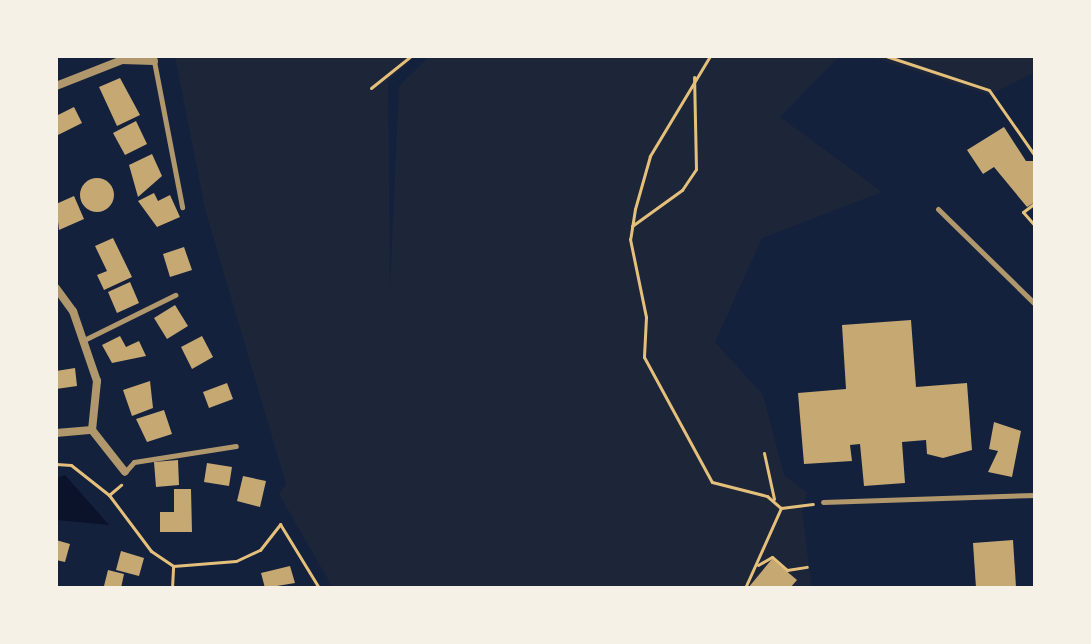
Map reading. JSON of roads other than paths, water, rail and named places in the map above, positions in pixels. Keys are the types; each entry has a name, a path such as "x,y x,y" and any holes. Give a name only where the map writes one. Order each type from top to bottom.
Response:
{"street":[{"path":"56,86 122,58 154,61"},
{"path":"56,288 84,340 97,381 92,430 125,472"},
{"path":"56,433 92,430"}],"lane":[{"path":"154,61 182,207"},
{"path":"938,209 1035,304"},
{"path":"84,340 175,295"},
{"path":"125,472 134,462 236,446"},
{"path":"823,502 1035,495"}]}
